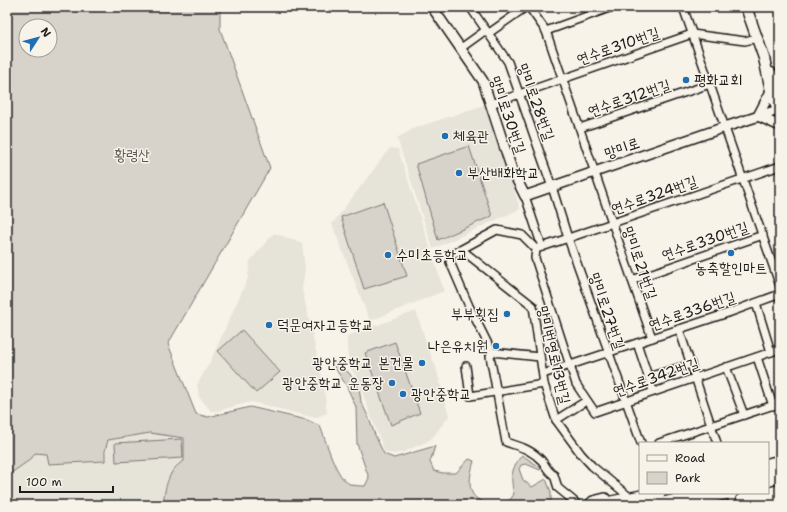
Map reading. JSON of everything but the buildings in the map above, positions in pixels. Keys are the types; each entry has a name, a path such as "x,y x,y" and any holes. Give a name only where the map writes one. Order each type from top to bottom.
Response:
{"highway":[{"path":"769,469 780,466"},
{"path":"769,480 780,477"},
{"path":"598,505 654,494"},
{"path":"656,505 705,494"}],"main road":[{"path":"746,7 776,91 779,111"}],"street":[{"name":"망미로28번길","path":"470,7 508,62 552,187"},
{"path":"461,48 528,7"},
{"name":"망미로21번길","path":"528,7 546,32 596,172 652,338"},
{"path":"683,7 780,286"},
{"name":"망미로30번길","path":"435,8 483,81 512,170 525,196"},
{"path":"546,32 608,8"},
{"name":"연수로310번길","path":"491,104 692,34 745,41 757,38"},
{"name":"연수로312번길","path":"580,128 710,84"},
{"path":"776,91 758,116 780,126"},
{"name":"망미로","path":"525,196 724,127 779,111"},
{"name":"연수로324번길","path":"539,248 780,166"},
{"name":"망미로27번길","path":"552,187 568,238 641,442"},
{"path":"525,196 539,248 535,258 569,366 576,384 586,401 556,420"},
{"path":"539,248 522,235 497,230 451,255 450,262 469,306 492,352 490,356 506,442 529,449 542,461 550,473 554,475 558,488 575,502"},
{"name":"연수로330번길","path":"632,280 763,235"},
{"name":"망미번영로13번길","path":"462,250 532,306 544,384 556,420 581,454 592,466 626,494"},
{"name":"연수로336번길","path":"543,374 637,344 780,294"},
{"name":"연수로336번길","path":"756,303 771,352"},
{"path":"679,329 717,442"},
{"name":"연수로336번길","path":"637,344 653,391"},
{"name":"연수로342번길","path":"586,401 595,412 626,400 780,349"},
{"path":"492,352 540,357"},
{"path":"662,442 776,404 757,357"},
{"path":"648,377 691,364"},
{"path":"466,366 470,396 497,393 544,384"},
{"path":"726,367 744,415"},
{"path":"769,463 780,460"},
{"path":"769,485 780,482"},
{"path":"589,505 593,501 639,491"},
{"path":"680,505 728,494"},
{"path":"732,494 733,505"}],"shaded area":[{"name":"부산배화학교","path":"487,104 520,209 433,249 397,138 415,128"},
{"name":"수미초등학교","path":"390,148 398,149 444,291 370,321 332,224"},
{"name":"덕문여자고등학교","path":"274,233 302,243 305,269 302,289 323,382 327,413 315,418 251,402 217,411 211,411 199,397 197,385 211,360 248,278 250,261"},
{"name":"광안중학교","path":"416,311 435,364 449,416 433,437 428,441 404,452 394,454 385,452 358,379 350,368 347,350 347,336"},
{"path":"150,433 184,438 184,461 167,480 163,505 7,505 7,476 31,459 35,453 46,454 48,464 105,461 108,440"}],"green space":[{"name":"황령산","path":"7,7 220,7 220,29 270,168 168,344 196,414 208,417 250,407 307,420 320,426 336,467 345,481 353,485 365,486 369,478 357,444 356,407 346,385 331,362 336,362 349,373 359,387 361,402 384,454 394,458 435,446 430,462 434,471 443,473 456,473 469,459 474,461 470,480 471,490 476,498 491,505 163,505 168,480 174,469 184,461 184,438 150,433 108,440 105,451 105,461 48,464 46,454 35,453 31,459 7,476"},
{"path":"469,146 492,216 438,240 416,164"},
{"path":"383,202 407,276 364,289 341,217"},
{"path":"242,330 280,372 256,393 218,351"},
{"name":"광안중학교 운동장","path":"395,342 420,413 391,425 365,353"},
{"path":"182,439 183,458 116,462 115,443"},
{"path":"522,455 541,468 540,470 526,464 521,465 519,469 523,480 532,487 546,479 551,492 551,501 538,505 497,505 510,500 514,494 512,473"}],"place":[{"name":"평화교회","path":"686,80"},
{"name":"체육관","path":"445,136"},
{"name":"부산배화학교","path":"459,173"},
{"name":"농축할인마트","path":"731,253"},
{"name":"수미초등학교","path":"388,255"},
{"name":"부부횟집","path":"507,314"},
{"name":"덕문여자고등학교","path":"269,325"},
{"name":"나은유치원","path":"496,346"},
{"name":"광안중학교 본건물","path":"422,363"},
{"name":"광안중학교 운동장","path":"392,383"},
{"name":"광안중학교","path":"403,394"}]}
